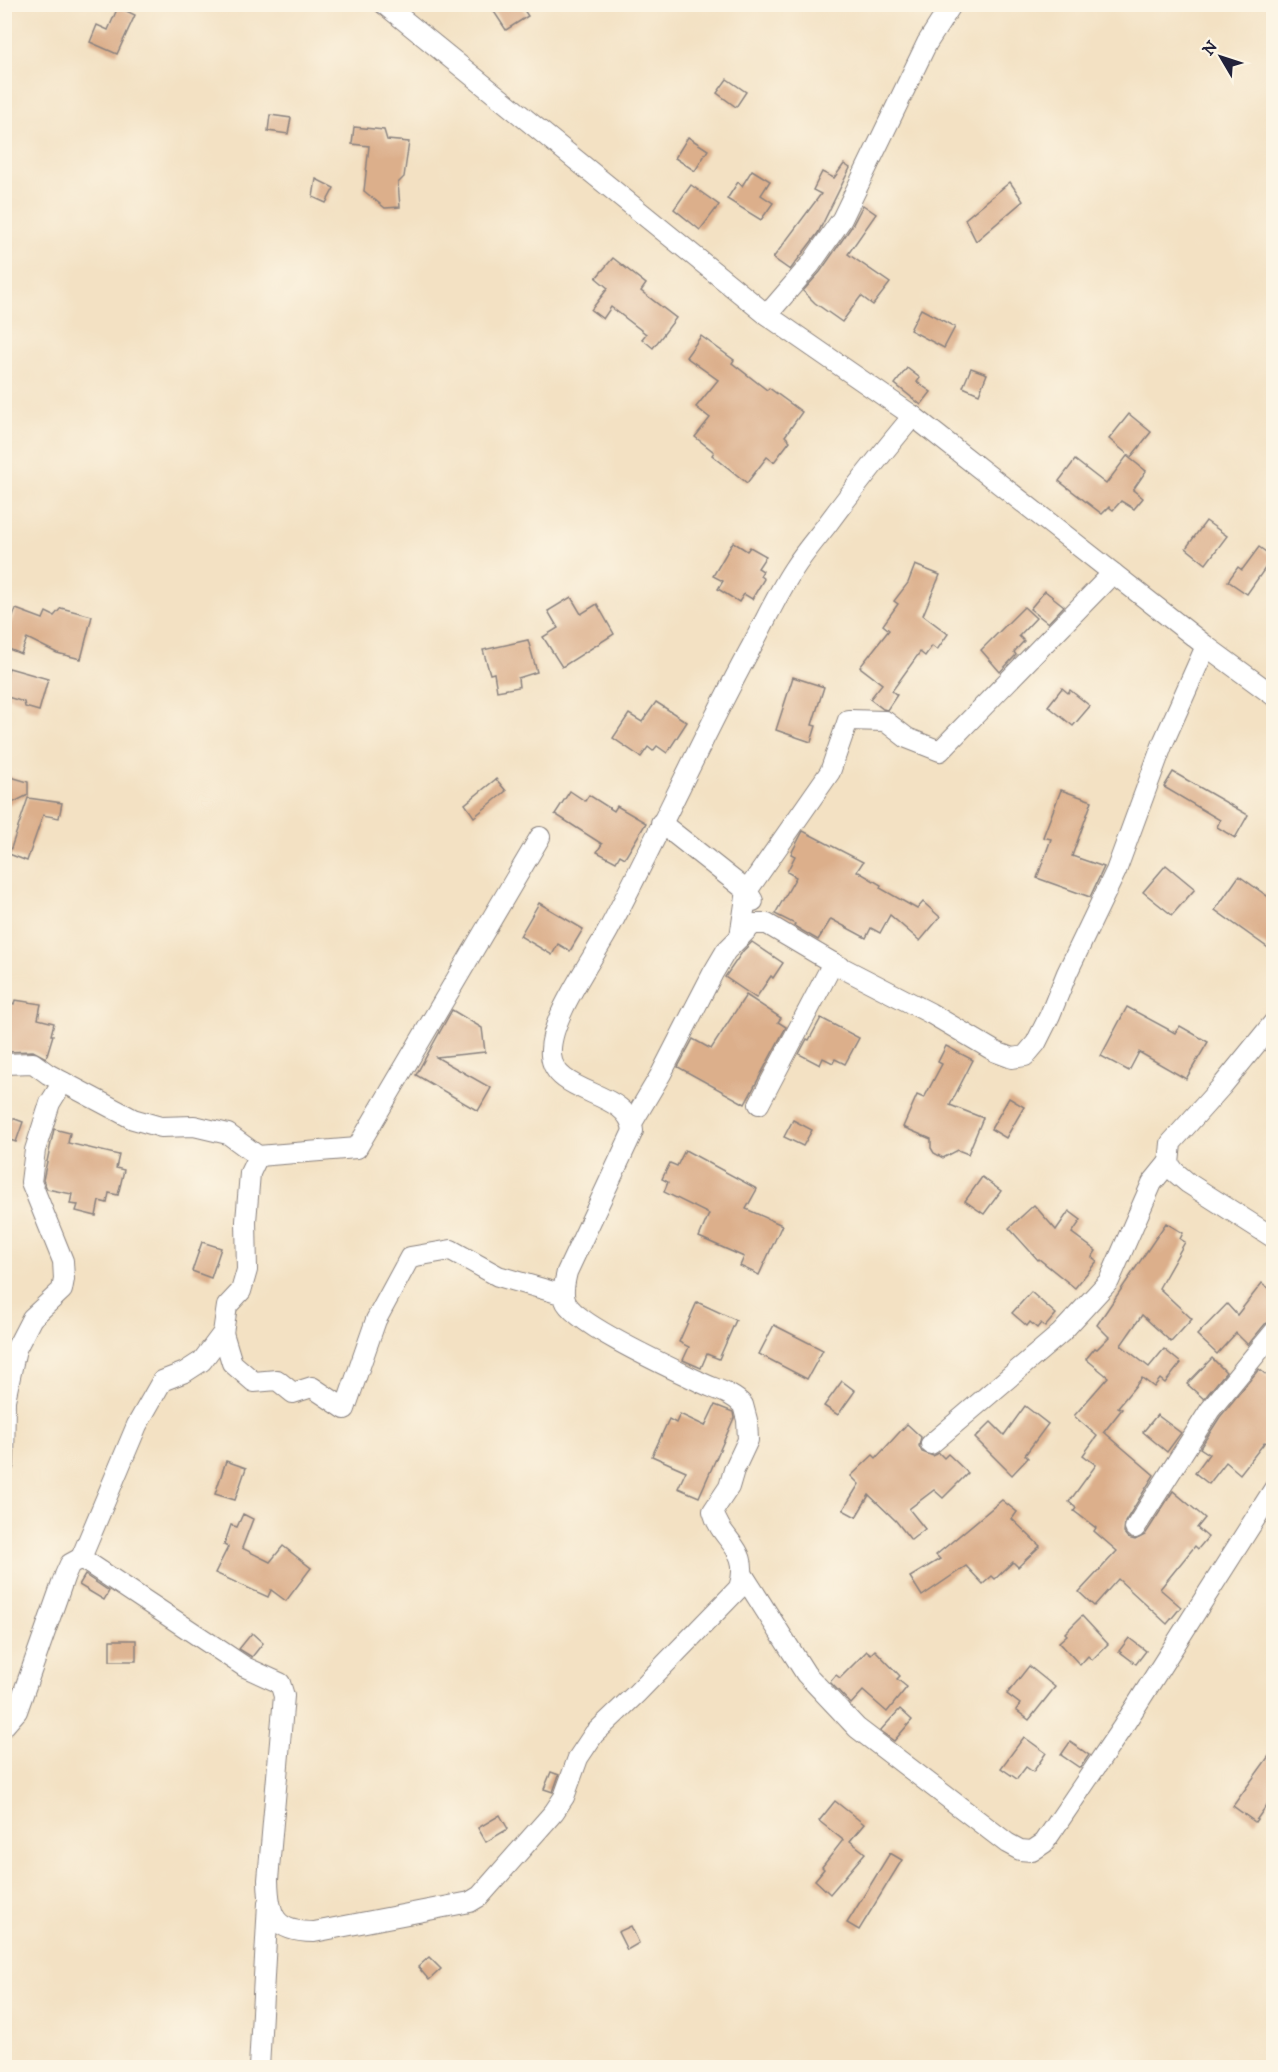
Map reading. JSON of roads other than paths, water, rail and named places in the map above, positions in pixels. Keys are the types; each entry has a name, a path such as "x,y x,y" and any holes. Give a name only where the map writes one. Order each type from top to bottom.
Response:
{"street":[{"path":"384,4 767,315 913,416 1206,646 1274,696"},
{"path":"767,315 810,265 842,219 927,43 952,4"},
{"path":"268,1903 272,1914 284,1926 298,1932 314,1932 475,1900 487,1890 554,1812 564,1797 578,1758 594,1734 739,1588 743,1575 743,1564 738,1552 717,1524 713,1511 729,1487 748,1440 743,1405 726,1392 699,1382 608,1335 569,1308 564,1295 567,1272 633,1131 632,1123 622,1110 576,1086 558,1072 551,1057 553,1032 609,929 704,735 793,570 866,472 913,416"},
{"path":"740,937 747,891 830,772 848,720 885,720 907,738 940,751 1113,573"},
{"path":"661,823 747,891 767,924 832,963 930,1013 996,1052 1012,1058 1025,1056 1036,1043 1050,1015 1067,973 1116,871 1163,743 1206,646"},
{"path":"4,1064 33,1063 63,1082 133,1119 161,1127 194,1126 228,1134 258,1156 357,1148 540,837"},
{"path":"632,1123 661,1074 726,951 753,924 767,924"},
{"path":"759,1104 832,963"},
{"path":"931,1444 1061,1333 1109,1281 1152,1183 1169,1162 1171,1143 1222,1086 1274,1022"},
{"path":"4,1464 5,1400 16,1349 32,1318 62,1290 64,1279 63,1261 31,1182 35,1150 50,1103 63,1082"},
{"path":"258,1156 250,1173 246,1221 247,1270 241,1291 227,1306 223,1333 231,1363 254,1382 277,1380 293,1393 312,1387 345,1409 376,1320 410,1257 452,1250 498,1276 564,1295"},
{"path":"1169,1162 1175,1172 1188,1183 1274,1238"},
{"path":"1135,1528 1210,1410 1274,1332"},
{"path":"6,1727 17,1711 65,1575 70,1564 81,1558 137,1425 162,1381 202,1361 223,1333"},
{"path":"743,1575 806,1674 857,1728 1007,1843 1020,1850 1032,1851 1044,1843 1122,1728 1274,1489"},
{"path":"81,1558 246,1667 280,1683 284,1696 268,1880 260,2067"}]}
